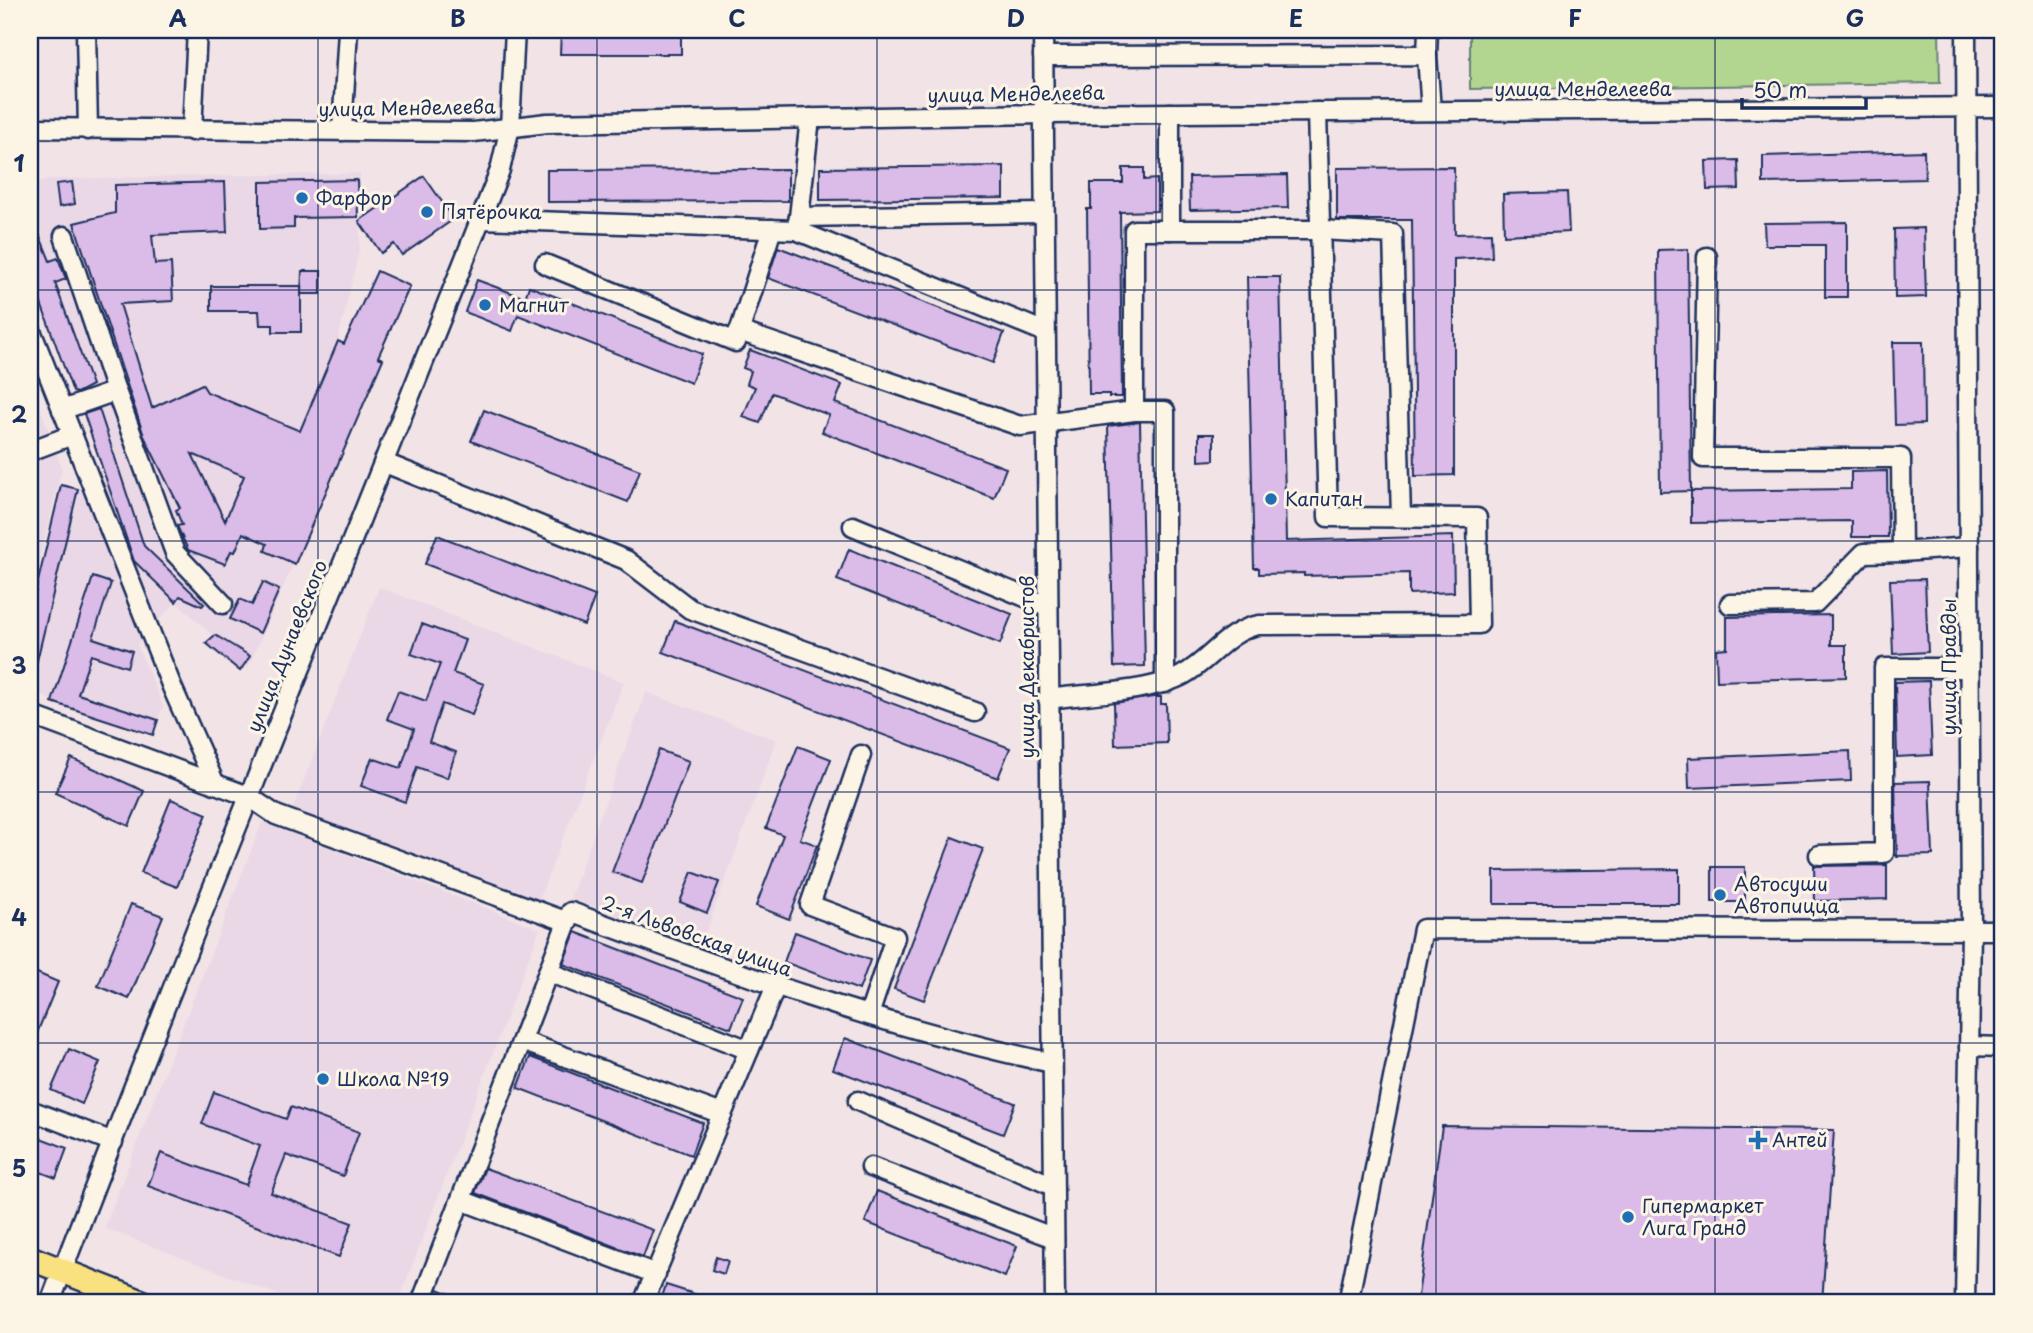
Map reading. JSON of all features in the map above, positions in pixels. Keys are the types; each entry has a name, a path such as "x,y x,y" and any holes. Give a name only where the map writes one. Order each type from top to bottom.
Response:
{"main road":[{"path":"30,1258 144,1303"}],"street":[{"path":"86,30 88,130"},
{"path":"192,131 197,30"},
{"path":"342,131 348,30"},
{"name":"улица Дунаевского","path":"50,1303 248,796 385,463 500,170 510,127 515,30"},
{"name":"улица Декабристов","path":"1043,30 1055,1303"},
{"path":"1428,30 1431,111"},
{"name":"улица Правды","path":"1965,1303 1971,929 1966,30"},
{"path":"1043,56 1427,55"},
{"name":"улица Менделеева","path":"30,128 474,132 547,123 1043,114 2003,107"},
{"path":"1048,699 1165,683 1185,674 1242,628 1259,625 1479,624 1477,518 1328,517 1318,112"},
{"path":"1170,113 1170,230"},
{"path":"798,223 810,118"},
{"path":"481,219 772,229 798,223 1044,213"},
{"path":"798,223 1045,332"},
{"path":"544,264 736,342 772,229"},
{"path":"1134,411 1134,230 1320,230 1392,234 1401,517"},
{"path":"64,236 116,391 175,553 223,604"},
{"path":"1707,257 1703,458 1901,458 1902,552"},
{"path":"30,328 172,687 215,784"},
{"path":"739,331 1020,426 1048,420 1134,411 1165,411 1165,683"},
{"path":"62,410 116,391"},
{"path":"30,451 72,435"},
{"path":"385,463 626,560 690,609 975,712"},
{"path":"853,526 1047,606"},
{"path":"1730,604 1815,603 1864,553 1969,547"},
{"path":"1819,855 1884,853 1884,668 1969,668"},
{"path":"30,715 248,796 276,815 568,922 421,1303"},
{"path":"861,755 810,905 895,937 869,1015"},
{"name":"2-я Львовская улица","path":"568,922 571,912 775,988 992,1050 1052,1063"},
{"path":"1348,1303 1423,929 2003,930"},
{"path":"548,972 749,1050"},
{"path":"643,1303 775,988"},
{"path":"522,1041 722,1114"},
{"path":"1969,1046 2003,1047"},
{"path":"858,1101 1054,1186"},
{"path":"30,1110 113,1142"},
{"path":"871,1167 1054,1238"},
{"path":"461,1200 656,1274"}],"shaded area":[{"path":"360,173 360,247 338,341 383,359 248,668 244,665 240,671 221,658 206,643 213,636 176,602 137,644 163,706 153,735 52,702 30,686 30,615 61,485 78,489 106,480 83,410 73,392 30,273 30,186 49,179"},
{"path":"30,379 62,468 30,600"},
{"path":"379,587 624,682 537,905 292,810"},
{"path":"646,692 777,740 701,946 570,898"},
{"name":"Школа №19","path":"262,822 540,929 398,1303 299,1303 104,1228"}],"green space":[{"path":"1470,30 1939,30 1940,83 1470,89"}],"building":[{"path":"561,30 681,30 681,54 560,54"},
{"path":"1924,151 1925,179 1763,183 1763,156"},
{"path":"1738,160 1739,189 1707,190 1706,161"},
{"path":"1004,166 1004,198 820,200 820,168"},
{"path":"1454,167 1455,234 1491,233 1492,257 1454,259 1454,475 1415,476 1412,220 1337,220 1337,168"},
{"path":"1123,168 1144,168 1144,180 1157,179 1157,211 1120,212 1122,397 1109,397 1109,394 1089,394 1087,209 1091,209 1091,183 1123,183"},
{"path":"788,169 788,201 547,202 547,170"},
{"path":"1287,175 1288,208 1190,210 1189,177"},
{"path":"424,176 454,219 402,255 394,244 381,253 359,221"},
{"path":"357,180 358,217 294,218 294,228 260,229 260,182"},
{"path":"72,182 75,204 59,207 56,184"},
{"path":"225,182 227,232 152,235 155,264 171,263 173,301 120,304 152,408 202,384 207,392 300,431 338,341 344,344 377,271 410,286 378,357 383,359 295,564 265,551 267,544 243,533 235,552 231,551 225,564 188,550 177,526 182,525 176,510 180,508 144,436 74,223 115,213 115,185","holes":["192,454 244,476 225,521"]},
{"path":"1567,192 1569,232 1504,235 1503,194"},
{"path":"30,212 50,261 58,258 66,279 55,283 92,385 77,393 73,392 30,273"},
{"path":"1847,222 1847,297 1825,297 1825,245 1765,245 1764,223"},
{"path":"1924,228 1926,297 1895,298 1894,229"},
{"path":"778,247 1004,333 993,363 768,278"},
{"path":"1688,249 1691,491 1660,492 1658,250"},
{"path":"302,271 321,271 321,294 301,294"},
{"path":"1247,277 1280,277 1286,541 1453,536 1454,592 1409,594 1409,573 1304,576 1304,573 1259,574 1259,568 1254,568"},
{"path":"477,280 525,298 529,286 702,354 691,383 518,315 512,331 465,312"},
{"path":"211,286 301,286 301,332 273,332 273,325 260,325 259,311 211,311"},
{"path":"1893,342 1923,342 1924,424 1895,425"},
{"path":"750,350 842,385 835,403 1006,468 994,498 822,432 829,415 772,393 760,423 743,417 755,387 747,384 751,371 743,368"},
{"path":"99,409 144,546 204,604 202,606 180,596 176,602 134,561 84,414"},
{"path":"484,410 640,470 628,502 471,441"},
{"path":"1140,422 1145,666 1114,667 1108,426"},
{"path":"1199,434 1214,434 1214,460 1199,461"},
{"path":"1887,471 1888,537 1852,537 1852,521 1691,523 1691,491 1851,489 1851,472"},
{"path":"61,485 78,489 35,669 30,668 30,615"},
{"path":"437,535 595,596 584,625 425,564"},
{"path":"849,549 1012,614 1000,644 837,580"},
{"path":"93,577 111,583 93,638 132,651 127,667 91,655 78,694 158,720 153,735 52,702"},
{"path":"1925,579 1928,652 1893,654 1890,580"},
{"path":"263,582 279,590 260,633 230,619 240,599 252,605"},
{"path":"1831,615 1831,645 1846,645 1846,677 1717,681 1716,649 1727,648 1727,617"},
{"path":"675,621 1010,748 998,778 663,652"},
{"path":"422,624 465,640 453,673 484,684 472,715 442,704 429,742 456,752 447,778 417,767 405,802 361,786 372,758 401,768 414,729 387,719 398,691 426,701 440,664 411,654"},
{"path":"215,635 250,656 240,671 206,643"},
{"path":"1929,681 1932,755 1897,757 1895,682"},
{"path":"1161,697 1161,704 1166,704 1167,743 1115,745 1114,703"},
{"path":"798,746 831,759 800,839 817,845 789,919 756,906 783,835 766,828"},
{"path":"659,750 689,761 642,883 612,872"},
{"path":"1850,751 1851,781 1689,788 1688,758"},
{"path":"71,758 144,791 129,826 55,793"},
{"path":"1930,781 1933,855 1897,856 1895,782"},
{"path":"171,799 207,814 177,887 141,873"},
{"path":"952,837 983,849 924,1000 894,989"},
{"path":"1887,865 1887,899 1815,901 1814,866"},
{"path":"1712,867 1745,867 1745,902 1712,902"},
{"path":"1679,869 1679,904 1494,904 1494,871"},
{"path":"692,872 719,882 707,913 680,902"},
{"path":"131,904 163,916 129,999 98,986"},
{"path":"575,932 743,997 731,1028 563,964"},
{"path":"795,932 870,960 859,990 784,962"},
{"path":"30,970 58,982 30,1050"},
{"path":"845,1038 1015,1103 1003,1134 833,1069"},
{"path":"69,1049 100,1062 82,1104 51,1090"},
{"path":"530,1057 703,1123 691,1155 518,1088"},
{"path":"214,1092 286,1119 291,1107 359,1132 343,1176 286,1155 271,1193 352,1223 339,1257 148,1186 161,1153 246,1185 260,1146 202,1124"},
{"name":"Гипермаркет Лига Гранд","path":"1442,1126 1834,1130 1822,1303 1417,1303"},
{"path":"30,1134 67,1148 56,1178 30,1168"},
{"path":"485,1168 653,1230 643,1257 475,1193"},
{"path":"877,1191 1017,1246 1005,1277 865,1222"},
{"path":"716,1257 728,1261 724,1274 712,1270"},
{"path":"666,1285 713,1300 712,1303 660,1303"},
{"path":"438,1289 472,1303 433,1303"}],"place":[{"name":"Фарфор","path":"302,198"},
{"name":"Пятёрочка","path":"427,212"},
{"name":"Магнит","path":"485,305"},
{"name":"Капитан","path":"1271,499"},
{"name":"Автосуши Автопицца","path":"1720,895"},
{"name":"Школа №19","path":"323,1079"},
{"name":"Антей","path":"1758,1140"},
{"name":"Гипермаркет Лига Гранд","path":"1628,1217"}]}
